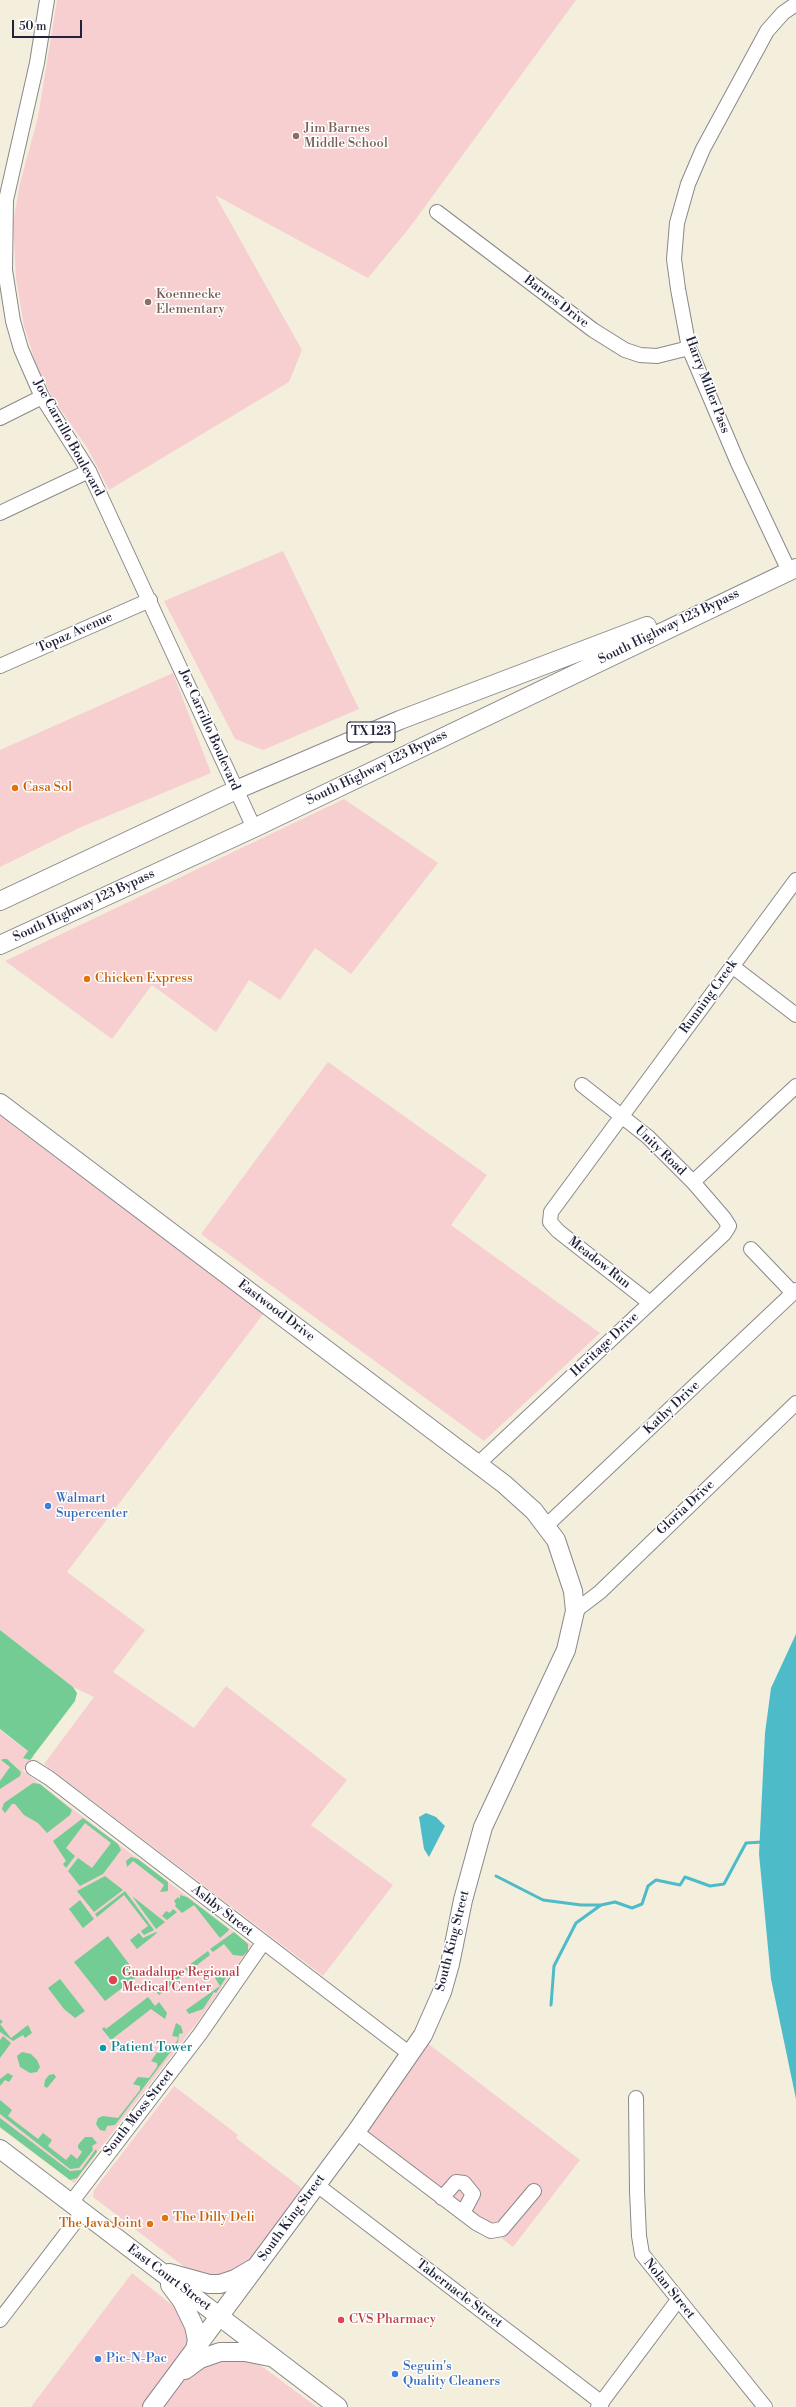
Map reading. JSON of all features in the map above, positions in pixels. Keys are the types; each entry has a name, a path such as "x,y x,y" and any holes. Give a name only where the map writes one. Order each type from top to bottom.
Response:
{"main road":[{"name":"South Highway 123 Bypass","path":"0,901 236,790 400,720 752,587 792,570"},
{"name":"South Highway 123 Bypass","path":"0,945 254,828 752,587"},
{"name":"Eastwood Drive","path":"0,1103 132,1205 479,1463 520,1498 547,1525"},
{"name":"South King Street","path":"152,2407 172,2378 259,2264 356,2132 423,2035 442,1992 483,1827 563,1657 572,1630 575,1611 570,1576 563,1556 547,1525"},
{"name":"East Court Street","path":"0,2149 338,2407"},
{"path":"159,2270 209,2284 220,2284 235,2279 259,2264"},
{"path":"159,2270 190,2316 196,2332 195,2349"},
{"path":"172,2378 200,2359 220,2352 245,2352 274,2358"}],"street":[{"name":"Joe Carrillo Boulevard","path":"47,0 37,63 6,200 4,248 5,270 13,322 21,349 42,397 89,472 150,600 254,828"},
{"name":"Harry Miller Pass","path":"792,570 738,463 689,348 678,290 674,259 678,223 688,184 703,149 767,31 784,13 796,4"},
{"name":"Barnes Drive","path":"437,212 593,330 625,350 640,356 657,356 689,348"},
{"path":"0,418 42,397"},
{"path":"0,513 89,472"},
{"name":"Topaz Avenue","path":"0,666 150,600"},
{"name":"Running Creek","path":"550,1222 551,1212 561,1196 622,1116 796,880"},
{"path":"732,966 796,1015"},
{"name":"Unity Road","path":"582,1086 648,1137 693,1182 729,1226"},
{"path":"693,1182 796,1086"},
{"name":"Meadow Run","path":"550,1222 558,1232 650,1303"},
{"name":"Heritage Drive","path":"479,1463 724,1234 729,1226"},
{"path":"751,1249 794,1292"},
{"name":"Kathy Drive","path":"547,1525 794,1292"},
{"name":"Gloria Drive","path":"575,1611 600,1592 796,1403"},
{"name":"Ashby Street","path":"33,1768 49,1778 410,2054"},
{"name":"South Moss Street","path":"0,2320 76,2208 264,1943"},
{"name":"Nolan Street","path":"636,2098 638,2221 642,2254 765,2407"},
{"path":"356,2132 442,2198 491,2231 502,2229 534,2191"},
{"path":"442,2198 456,2182 464,2183 473,2194 463,2213"},
{"name":"Tabernacle Street","path":"317,2185 600,2405"},
{"path":"600,2405 678,2300"}],"shaded area":[{"path":"57,0 576,0 410,227 368,278 215,195 302,350 289,382 109,490 88,449 52,397 36,364 24,326 16,278 13,223 20,183 38,117"},
{"path":"283,551 359,709 263,750 235,739 164,601"},
{"path":"173,673 211,773 79,828 0,867 0,750"},
{"path":"344,799 438,863 351,974 315,948 280,1000 249,980 216,1032 152,985 112,1039 5,961"},
{"path":"328,1062 487,1175 451,1225 600,1333 484,1441 201,1234"},
{"path":"0,1116 264,1313 67,1572 145,1630 113,1672 194,1728 226,1686 347,1780 311,1825 393,1885 323,1976 44,1764 94,1697 73,1687 0,1630"},
{"name":"Guadalupe Regional Medical Center","path":"0,1730 34,1756 23,1771 251,1945 202,2016 74,2183 0,2128"},
{"path":"426,2042 580,2160 513,2247 364,2132"},
{"path":"174,2086 238,2135 236,2138 304,2190 249,2264 231,2277 195,2275 93,2197 94,2190"},
{"path":"132,2273 183,2314 190,2341 143,2407 31,2407"},
{"path":"252,2359 317,2407 162,2407 186,2375 203,2361"}],"green space":[{"path":"0,1630 73,1687 77,1693 75,1701 30,1760 23,1758 28,1751 0,1729"},
{"path":"7,1759 21,1772 20,1776 0,1789 0,1781 10,1767 1,1760"},
{"path":"33,1783 40,1784 72,1810 70,1815 47,1833 38,1823 24,1815 15,1804 12,1804 5,1813 2,1809 4,1803"},
{"path":"83,1818 118,1844 121,1850 103,1874 80,1886 68,1871 78,1858 92,1868 111,1843 85,1823 66,1848 75,1856 66,1868 63,1864 66,1861 53,1841"},
{"path":"131,1857 138,1859 168,1882 168,1891 160,1892 164,1885 133,1861 127,1867 126,1861"},
{"path":"105,1876 123,1890 94,1912 77,1891"},
{"path":"125,1891 154,1930 144,1935 141,1931 148,1926 124,1895 97,1917 95,1914"},
{"path":"180,1895 187,1897 229,1929 228,1931 220,1938 194,1905 182,1913 175,1906 176,1904 174,1901 178,1897 180,1899"},
{"path":"132,1896 165,1922 156,1929"},
{"path":"80,1900 94,1919 83,1928 69,1909"},
{"path":"173,1909 177,1912 167,1920 162,1916 166,1911 170,1913"},
{"path":"156,1932 157,1933 137,1949 130,1940 139,1933 143,1938"},
{"path":"234,1932 248,1944 248,1951 243,1956 233,1955 224,1944 213,1952 210,1949"},
{"path":"108,1936 138,1976 105,2001 74,1962"},
{"path":"208,1951 210,1955 188,1972 185,1968"},
{"path":"223,1971 226,1971 227,1976 216,1993 214,1992 203,2009 189,2014 186,2010 220,1986 215,1978"},
{"path":"179,1974 181,1977 159,1995 156,1991"},
{"path":"60,1979 85,2011 75,2018 64,2009 48,1988"},
{"path":"148,1997 155,2006 159,2002 167,2013 165,2019 151,2009 111,2040 102,2029 104,2027 106,2029"},
{"path":"176,2023 181,2026 183,2033 179,2034 178,2042 115,2125 107,2126 105,2131 100,2130 96,2124 98,2118 103,2116 118,2118 140,2090 140,2086 133,2084 138,2077 149,2078 157,2067 157,2063 151,2061 158,2051 169,2052 177,2041 178,2037 172,2036"},
{"path":"0,2024 11,2038 28,2025 32,2033 25,2038 23,2035 13,2041 0,2032"},
{"path":"3,2036 11,2043 0,2058 0,2040"},
{"path":"22,2052 31,2054 37,2060 40,2067 37,2072 30,2073 20,2067 17,2056"},
{"path":"8,2073 13,2076 9,2082 5,2080 0,2086 0,2079"},
{"path":"54,2074 56,2077 47,2088 44,2086 45,2080 49,2075"},
{"path":"0,2100 12,2110 8,2116 38,2139 43,2133 52,2140 48,2146 66,2160 71,2154 77,2159 82,2152 78,2148 78,2145 85,2137 92,2137 97,2143 92,2146 93,2150 79,2168 70,2169 0,2114"},
{"path":"0,2118 70,2171 81,2170 96,2149 97,2152 77,2178 70,2180 0,2127"}],"water":[{"path":"796,1634 796,2099 771,1979 759,1854 765,1733 771,1688"},
{"path":"426,1813 436,1817 445,1826 429,1857 424,1849 419,1817"}],"waterway":[{"path":"496,1876 543,1900 581,1905 601,1905 615,1902 632,1908 642,1904 648,1886 656,1880 680,1885 685,1877 710,1886 724,1884 746,1843 762,1842"},
{"path":"551,2005 554,1966 576,1923 601,1905"}],"place":[{"name":"Jim Barnes Middle School","path":"296,136"},
{"name":"Koennecke Elementary","path":"148,302"},
{"name":"Casa Sol","path":"15,788"},
{"name":"Chicken Express","path":"87,979"},
{"name":"Walmart Supercenter","path":"48,1506"},
{"name":"Guadalupe Regional Medical Center","path":"113,1980"},
{"name":"Patient Tower","path":"103,2048"},
{"name":"The Dilly Deli","path":"165,2218"},
{"name":"The Java Joint","path":"150,2224"},
{"name":"CVS Pharmacy","path":"341,2320"},
{"name":"Pic-N-Pac","path":"98,2359"},
{"name":"Seguin's Quality Cleaners","path":"395,2374"}]}
